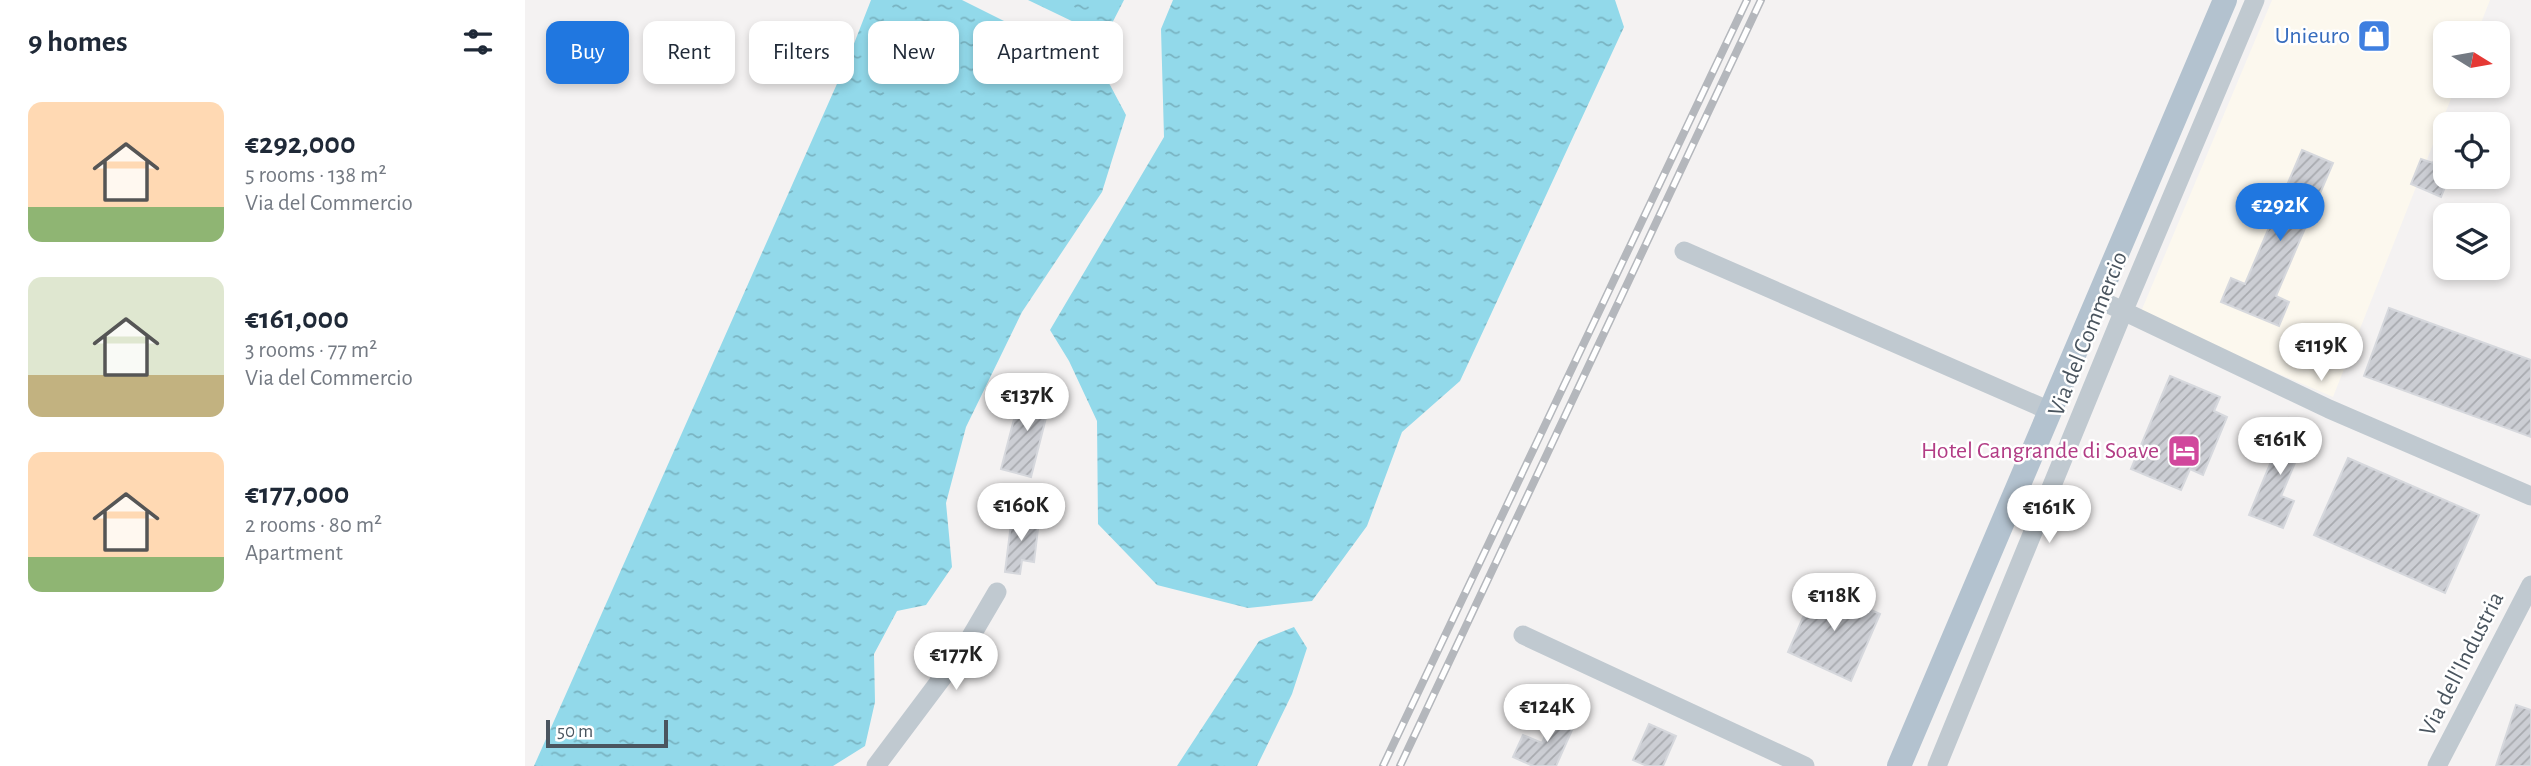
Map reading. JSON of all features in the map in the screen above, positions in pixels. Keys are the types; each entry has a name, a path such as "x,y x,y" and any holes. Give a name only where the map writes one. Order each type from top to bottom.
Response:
{"main road":[{"path":"1899,766 2225,0"}],"street":[{"name":"Via del Commercio","path":"1937,766 2124,310 2255,0"},
{"path":"1684,251 2050,411"},
{"path":"2098,299 2329,409 2531,496"},
{"name":"Via dell'Industria","path":"2437,766 2531,585"},
{"path":"876,766 963,650 997,592"},
{"path":"1523,635 1805,766"}],"shaded area":[{"path":"2272,0 2490,0 2482,21 2433,21 2433,98 2451,98 2446,112 2433,112 2433,144 2333,397 2140,314"}],"water":[{"path":"871,0 962,0 1004,21 973,21 973,84 1109,84 1126,115 1102,192 1022,312 966,427 946,503 952,567 926,605 897,611 874,654 875,702 865,746 833,766 534,766 837,84 854,84 854,44"},
{"path":"1028,0 1124,0 1113,21 1072,21"},
{"path":"1173,0 1615,0 1624,27 1460,381 1402,432 1367,526 1312,601 1248,608 1157,585 1098,524 1097,421 1069,361 1050,330 1164,137 1161,29"},
{"path":"1294,627 1307,648 1292,694 1257,766 1177,766 1259,641"}],"building":[{"path":"2302,150 2333,163 2276,296 2289,302 2279,326 2221,302 2231,278 2245,284"},
{"path":"2421,159 2433,163 2433,189 2444,189 2441,197 2411,184"},
{"path":"2389,308 2531,360 2531,437 2364,376"},
{"path":"2170,376 2220,397 2214,411 2227,417 2203,475 2190,469 2181,490 2131,469"},
{"path":"1033,389 1052,394 1031,477 1001,469 1020,396 1030,399"},
{"path":"2289,418 2310,427 2281,496 2294,501 2283,528 2249,515"},
{"path":"2348,458 2479,515 2445,593 2314,535"},
{"path":"1012,516 1039,520 1034,562 1022,560 1020,574 1005,572"},
{"path":"1817,585 1880,614 1851,681 1788,652"},
{"path":"2516,705 2531,710 2531,766 2496,766"},
{"path":"1555,712 1576,721 1556,766 1533,766 1513,757 1523,735 1542,743"},
{"path":"1649,724 1676,736 1663,766 1647,766 1633,760"}],"railway":[{"path":"1383,766 1747,0"},
{"path":"1400,766 1761,0"}],"place":[{"name":"Unieuro","path":"2374,36"},
{"name":"Hotel Cangrande di Soave","path":"2184,451"}]}
